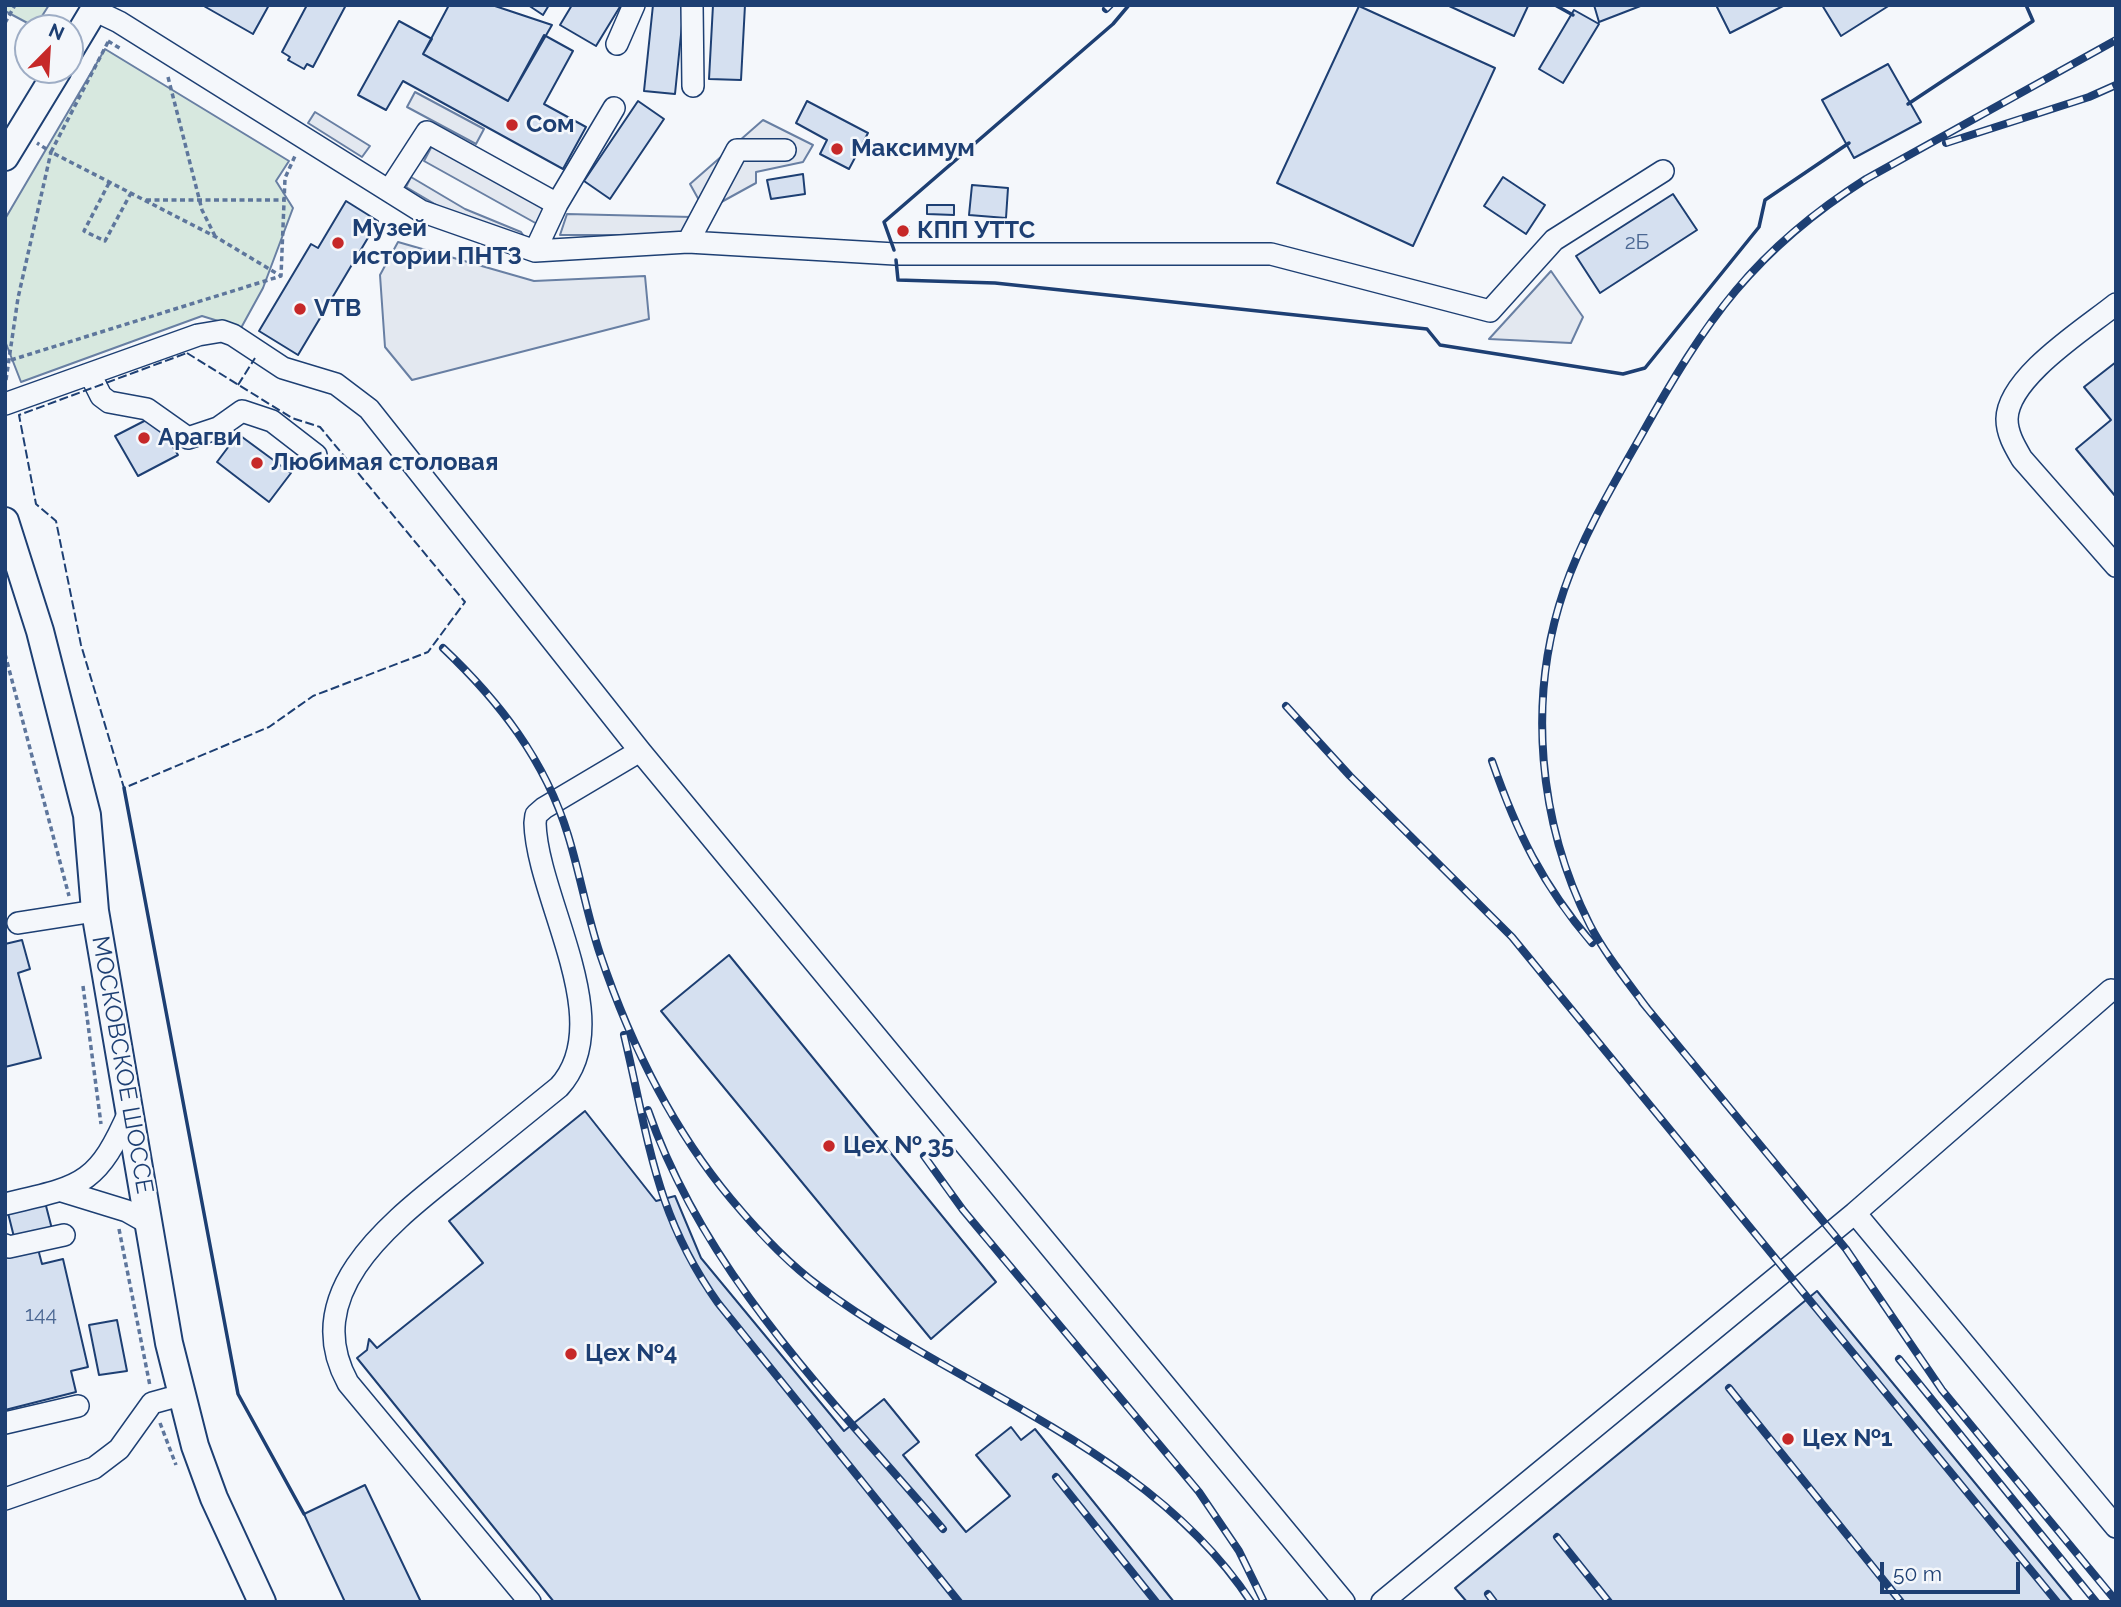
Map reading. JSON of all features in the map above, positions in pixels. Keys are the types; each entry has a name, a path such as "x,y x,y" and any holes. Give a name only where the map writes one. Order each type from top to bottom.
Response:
{"main road":[{"path":"84,27 96,8"},
{"path":"5,157 12,128 40,100 50,84"},
{"name":"МОСКОВСКОЕ ШОССЕ","path":"6,526 40,631 87,815 95,911 181,1395 214,1498 262,1602"}],"street":[{"path":"617,44 634,5"},
{"path":"692,5 693,86"},
{"path":"96,8 421,211 535,251 688,242 895,254 1271,254 1490,311 1554,240 1663,171"},
{"path":"535,251 557,204 614,108"},
{"path":"390,190 427,132 557,204"},
{"path":"688,242 737,150 785,150"},
{"path":"2116,304 2024,379 2012,398 2007,419 2010,439 2022,459 2116,566"},
{"path":"5,404 198,335 222,331 283,368 335,384 369,409 640,751 1344,1602"},
{"path":"90,374 101,397 109,402 147,409 188,438 218,428 242,411 272,421 316,455"},
{"path":"530,1602 348,1383 337,1364 333,1333 340,1300 348,1282 376,1238 559,1087 575,1066 581,1040 576,990 535,823 544,808 640,751"},
{"path":"18,923 95,911"},
{"path":"1382,1602 1855,1213 2114,986"},
{"path":"5,1205 62,1191 88,1178 112,1152 130,1110"},
{"path":"62,1191 127,1211 150,1224"},
{"path":"1855,1213 2116,1527"},
{"path":"5,1245 9,1247 64,1235"},
{"path":"5,1499 94,1468 120,1449 152,1403 181,1395"},
{"path":"5,1423 78,1406"}],"path":[{"path":"5,23 15,5"},
{"path":"6,380 18,298 51,152 108,41"},
{"path":"168,77 199,201 216,237"},
{"path":"12,128 109,183 216,237 281,276"},
{"path":"281,276 285,178 297,157"},
{"path":"109,183 84,231 105,241 131,193"},
{"path":"144,200 285,200"},
{"path":"11,360 281,276"}],"shaded area":[{"path":"5,5 49,5 43,14 14,16 5,11"},
{"path":"105,49 289,161 276,181 293,208 263,288 241,328 202,316 21,382 5,341 5,219"},
{"path":"415,92 484,129 476,144 407,107"},
{"path":"315,112 370,146 362,157 308,123"},
{"path":"763,120 813,145 803,162 756,172 756,183 705,211 690,184"},
{"path":"434,142 549,206 539,225 424,161"},
{"path":"411,177 465,209 521,232 528,242 455,216 406,187"},
{"path":"567,214 692,217 684,235 560,235"},
{"path":"398,242 534,281 645,276 649,319 412,380 385,347 380,275"},
{"path":"1551,271 1583,317 1571,343 1489,339"}],"building":[{"path":"202,5 269,5 253,34"},
{"path":"307,5 346,5 313,67 307,64 304,69 288,60 290,57 282,52"},
{"path":"449,5 492,5 552,25 508,101 423,54"},
{"path":"528,5 549,5 543,15"},
{"path":"572,5 621,5 596,46 560,25"},
{"path":"653,5 684,5 675,94 644,91"},
{"path":"713,5 745,5 741,80 709,79"},
{"path":"1447,5 1525,5 1528,6 1514,36"},
{"path":"1594,5 1643,5 1599,22"},
{"path":"1716,5 1785,5 1730,33"},
{"path":"1822,5 1890,5 1841,36"},
{"path":"1359,6 1495,68 1413,246 1277,183"},
{"path":"1574,10 1599,24 1563,83 1539,69"},
{"path":"399,21 432,39 423,54 508,101 544,35 573,51 544,104 586,127 563,169 403,81 386,110 358,95"},
{"path":"1888,64 1921,122 1854,158 1822,100"},
{"path":"638,101 664,119 610,199 584,181"},
{"path":"807,101 868,133 849,169 820,154 827,140 796,123"},
{"path":"803,174 805,194 771,199 767,180"},
{"path":"1503,177 1545,205 1526,234 1484,206"},
{"path":"972,185 1008,188 1006,218 969,215"},
{"path":"1673,194 1697,230 1600,293 1576,256"},
{"path":"346,201 378,221 298,355 259,331 311,244 318,248"},
{"path":"927,205 954,205 954,215 927,214"},
{"name":"КПП УТТС","path":"909,227 909,235 898,235 898,228"},
{"path":"2116,362 2116,497 2076,449 2111,420 2084,387"},
{"path":"154,416 178,455 138,476 115,436"},
{"path":"238,434 291,473 269,502 217,462"},
{"path":"22,940 30,969 18,973 41,1058 5,1067 5,944"},
{"name":"Цех № 35","path":"729,955 996,1282 931,1339 661,1011"},
{"name":"Цех №4","path":"585,1111 656,1201 675,1196 701,1258 844,1431 884,1399 919,1442 903,1455 966,1532 1010,1496 976,1455 1011,1427 1021,1440 1035,1429 1174,1602 554,1602 357,1358 367,1350 369,1339 377,1348 483,1263 449,1221"},
{"path":"45,1202 52,1229 14,1237 7,1209"},
{"path":"38,1249 42,1264 63,1259 88,1367 71,1371 76,1392 5,1410 5,1257"},
{"name":"Цех №1","path":"1817,1291 2073,1602 1467,1602 1455,1588"},
{"path":"117,1320 127,1371 99,1375 89,1325"},
{"path":"365,1485 421,1602 345,1602 304,1514"}],"railway":[{"path":"1106,9 1110,5"},
{"path":"1647,1008 1590,925 1572,886 1549,803 1542,717 1545,674 1552,631 1564,590 1589,530 1665,394 1711,322 1763,261 1793,233 1866,179 2116,40"},
{"path":"1946,143 2089,97 2116,85"},
{"path":"443,648 501,711 518,733 547,782 568,835 595,939 639,1052 689,1143 731,1199 772,1245 819,1286 873,1323 1107,1462 1161,1503 1209,1549 1251,1602"},
{"path":"1286,706 1350,776 1512,937 2057,1602"},
{"path":"1492,761 1511,812 1533,857 1559,900 1592,943"},
{"path":"1642,1002 1846,1249 1942,1390 2116,1601"},
{"path":"624,1035 656,1174 680,1238 697,1270 718,1303 959,1602"},
{"path":"648,1110 672,1170 737,1281 816,1383 943,1529"},
{"path":"924,1156 963,1210 1199,1492 1239,1551 1264,1602"},
{"path":"1899,1359 2096,1602"},
{"path":"1729,1388 1901,1602"},
{"path":"1056,1477 1156,1602"},
{"path":"1557,1537 1609,1602"},
{"path":"1488,1594 1494,1602"}],"fence":[{"path":"187,353 292,418 320,427 465,602 428,652 313,696 269,727 124,788 81,645 56,521 36,504 19,415 187,353"},
{"path":"238,385 255,358"}],"wall":[{"path":"894,250 884,222 1113,24 1129,5"},
{"path":"1555,5 1573,15"},
{"path":"1908,104 2033,21 2026,5"},
{"path":"896,260 898,280 995,283 1427,329 1440,345 1623,374 1645,368 1759,227 1765,200 1849,143"},
{"path":"124,788 238,1394 304,1514"}],"place":[{"name":"Сом","path":"512,125"},
{"name":"Максимум","path":"837,149"},
{"name":"КПП УТТС","path":"903,231"},
{"name":"Музей истории ПНТЗ","path":"338,243"},
{"name":"VTB","path":"300,309"},
{"name":"Арагви","path":"144,438"},
{"name":"Любимая столовая","path":"257,463"},
{"name":"Цех № 35","path":"829,1146"},
{"name":"Цех №4","path":"571,1354"},
{"name":"Цех №1","path":"1788,1439"}]}
